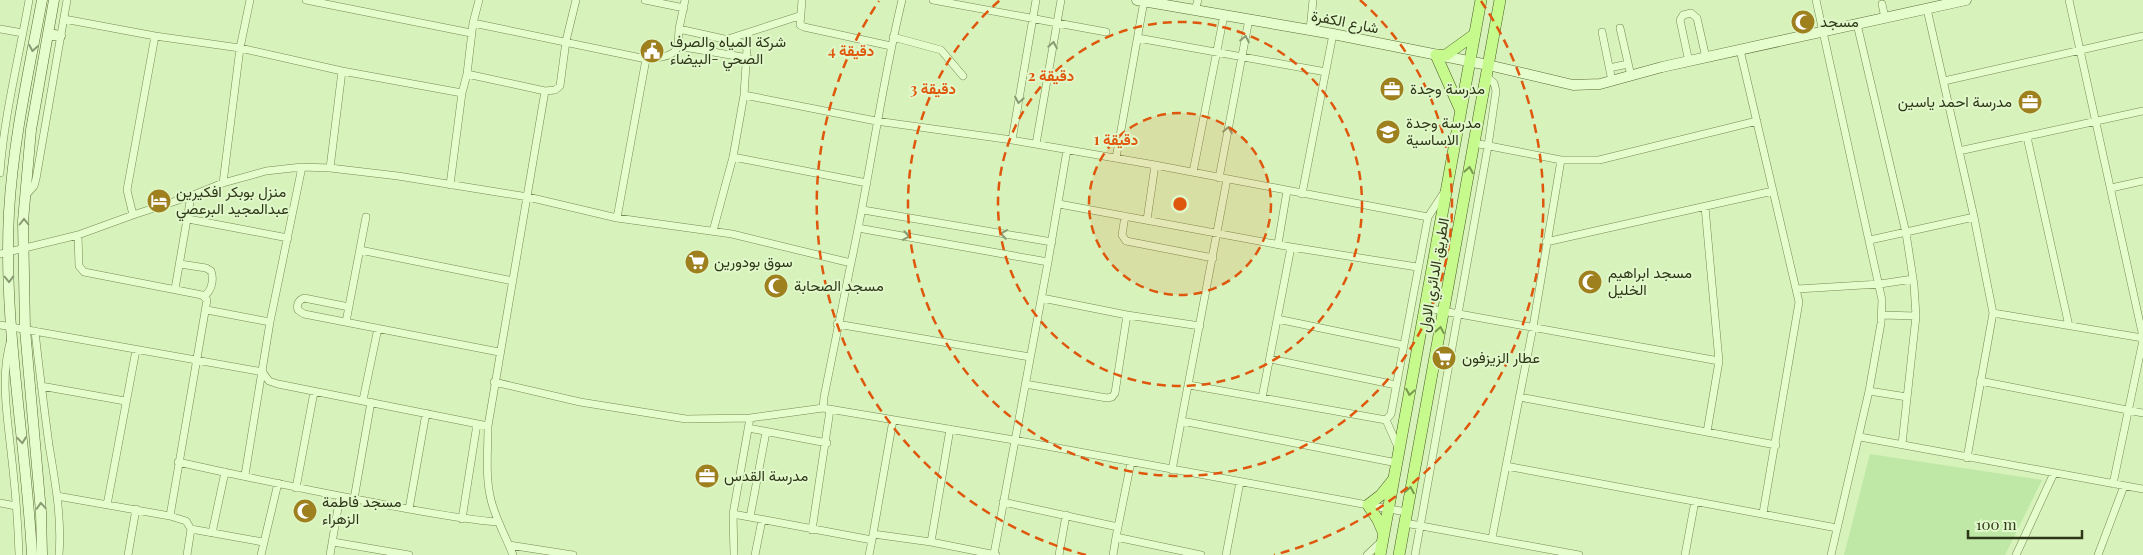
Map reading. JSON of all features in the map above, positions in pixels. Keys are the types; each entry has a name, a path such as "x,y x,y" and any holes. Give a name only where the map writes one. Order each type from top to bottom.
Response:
{"main road":[{"path":"32,555 4,252 5,210 42,0"},
{"path":"42,555 23,221 31,130 54,0"},
{"name":"الطريق الدائري الاول","path":"1380,555 1481,0"},
{"name":"الطريق الدائري الاول","path":"1398,555 1500,0"},
{"name":"شارع الكفرة","path":"1140,1 1196,5 1224,15 1436,54 1573,85 1612,81 1822,31 1927,9 1946,2 1966,0"},
{"path":"48,34 60,36"},
{"path":"1462,112 1436,54 1446,55 1475,34"},
{"path":"1384,537 1378,520 1368,505 1381,495 1394,478"}],"street":[{"path":"0,173 3,117 24,33 29,0"},
{"path":"25,196 31,191 36,180 67,0"},
{"path":"223,183 240,48 250,0"},
{"path":"306,0 472,33"},
{"path":"450,185 473,22 479,0"},
{"path":"467,74 545,91 555,90 560,86 566,42 576,0"},
{"path":"645,0 684,8"},
{"path":"473,22 646,59 670,55 676,52 685,0"},
{"path":"802,0 799,16 800,25 891,46"},
{"path":"812,530 826,443 827,409 824,397 837,324 863,210 876,120 902,0"},
{"path":"934,0 1106,32"},
{"path":"1012,140 1036,0"},
{"path":"1036,144 1061,0"},
{"path":"1310,30 1313,0"},
{"path":"1816,0 1880,284 1882,314 1860,437 1831,555"},
{"path":"2069,0 2143,338 2113,484"},
{"path":"1116,158 1138,38 1140,1"},
{"path":"1881,1 1885,18"},
{"path":"1927,9 1974,217 1993,314 1967,458"},
{"path":"1688,62 1680,20 1683,15 1691,13 1697,18 1706,58"},
{"path":"1193,172 1224,15"},
{"path":"727,39 799,16"},
{"path":"64,19 156,36 240,48 342,71 462,93"},
{"path":"1219,178 1249,20"},
{"path":"1858,24 1906,233 1913,279 1916,316 1902,444"},
{"path":"0,28 24,33"},
{"path":"1620,28 1631,76"},
{"path":"679,29 746,45 748,58 744,95 733,158 713,230"},
{"path":"1602,32 1612,81"},
{"path":"1302,194 1333,34"},
{"path":"133,215 127,190 156,36"},
{"path":"1944,80 2143,36"},
{"path":"893,37 941,50 963,76"},
{"path":"1138,38 1217,54 1326,72"},
{"path":"678,46 748,58"},
{"path":"1740,50 1799,302 1763,513"},
{"path":"617,218 646,59"},
{"path":"1609,68 1628,64"},
{"path":"330,168 342,71"},
{"path":"1415,555 1488,146 1496,91 1494,83 1487,77"},
{"path":"513,555 491,501 487,478 488,426 499,352 514,281 545,91"},
{"path":"744,95 876,120 1012,140 1116,158 1428,217"},
{"path":"1959,150 2143,111"},
{"path":"1474,143 1561,160 1599,160 1757,122"},
{"path":"2027,137 2069,326"},
{"path":"733,514 812,530 932,542 995,554 1014,440 1059,204 1067,150"},
{"path":"733,158 866,183"},
{"path":"1492,538 1561,160"},
{"path":"1147,220 1155,165"},
{"path":"244,475 270,322 302,167"},
{"path":"4,252 78,235 192,196 223,183 266,171 302,167 330,168 528,197 617,218 713,230 850,263"},
{"path":"1172,470 1227,179"},
{"path":"2111,188 2143,181"},
{"path":"1386,420 1391,414 1428,217 1448,187"},
{"path":"1278,244 1287,191"},
{"path":"1546,242 1773,192"},
{"path":"175,289 192,196"},
{"path":"1059,204 1278,244 1418,267"},
{"path":"1705,207 1719,361 1707,432"},
{"path":"863,210 1052,242"},
{"path":"1125,216 1122,235 1126,241 1213,258"},
{"path":"346,322 366,217"},
{"path":"1870,240 1974,217"},
{"path":"188,219 288,238"},
{"path":"858,228 1048,262"},
{"path":"78,235 79,266 82,270 204,296 208,302 178,462 170,516"},
{"path":"1262,398 1291,246"},
{"path":"360,250 514,281"},
{"path":"180,264 206,268 211,271 210,290 204,296"},
{"path":"1797,289 1880,284 1913,279"},
{"path":"349,307 304,298 297,305 298,310 302,313 499,352"},
{"path":"1042,298 1127,315 1200,326"},
{"path":"1426,308 1719,361"},
{"path":"207,310 270,322"},
{"path":"1882,314 1916,316"},
{"path":"1993,314 2143,338"},
{"path":"1025,384 1106,398 1112,397 1115,393 1127,315"},
{"path":"1277,319 1403,345"},
{"path":"837,324 1030,357"},
{"path":"0,325 197,362 263,372"},
{"path":"354,499 378,328"},
{"path":"30,330 41,386 57,496 60,555"},
{"path":"12,339 2,362 0,393 8,432 19,555"},
{"path":"108,505 125,401 136,350"},
{"path":"1270,359 1396,385"},
{"path":"263,372 265,378 269,381 314,392 488,426"},
{"path":"1980,381 2143,414"},
{"path":"494,382 580,402 662,417 686,419 750,418 827,409 1014,440 1368,505 1388,509 1420,526 1579,555"},
{"path":"1189,385 1386,420"},
{"path":"41,386 125,401"},
{"path":"1869,390 1907,397"},
{"path":"296,488 314,392"},
{"path":"1519,397 1776,445"},
{"path":"408,509 426,413"},
{"path":"734,555 733,514 750,418"},
{"path":"869,555 894,420"},
{"path":"1386,420 1400,449"},
{"path":"1182,421 1397,463"},
{"path":"462,519 477,424"},
{"path":"748,428 826,443"},
{"path":"932,542 950,429"},
{"path":"0,430 8,432"},
{"path":"750,517 766,432"},
{"path":"1860,437 2143,489"},
{"path":"178,462 354,499 462,519 498,522"},
{"path":"1113,555 1131,462"},
{"path":"1506,466 1837,528"},
{"path":"212,533 225,472"},
{"path":"2016,555 2054,474"},
{"path":"1226,555 1240,482"},
{"path":"261,555 278,483"},
{"path":"2100,555 2124,486"},
{"path":"57,496 136,509 186,521 191,529 186,555"},
{"path":"330,555 340,496"},
{"path":"1685,555 1694,501"},
{"path":"1003,502 1118,527"},
{"path":"0,503 16,506"},
{"path":"128,555 136,509"},
{"path":"1059,555 1066,515"},
{"path":"756,555 762,520"},
{"path":"191,529 263,542"},
{"path":"1116,537 1201,555"},
{"path":"1367,555 1384,537"},
{"path":"333,542 386,553 409,555"},
{"path":"509,545 573,555"}],"green space":[{"path":"1870,454 2042,480 2005,555 1844,555"}],"place":[{"name":"مسجد","path":"1803,22"},
{"name":"شركة المياه والصرف الصحي -البيضاء","path":"652,51"},
{"name":"مدرسة وجدة","path":"1392,89"},
{"name":"مدرسة احمد ياسين","path":"2030,102"},
{"name":"مدرسة وجدة الاساسية","path":"1388,132"},
{"name":"منزل بوبكر افكيرين عبدالمجيد البرعصي","path":"159,201"},
{"name":"سوق بودورين","path":"697,262"},
{"name":"مسجد ابراهيم الخليل","path":"1590,282"},
{"name":"مسجد الصحابة","path":"776,286"},
{"name":"عطار الزيزفون","path":"1444,358"},
{"name":"مدرسة القدس","path":"707,476"},
{"name":"مسجد فاطمة الزهراء","path":"305,511"}]}
